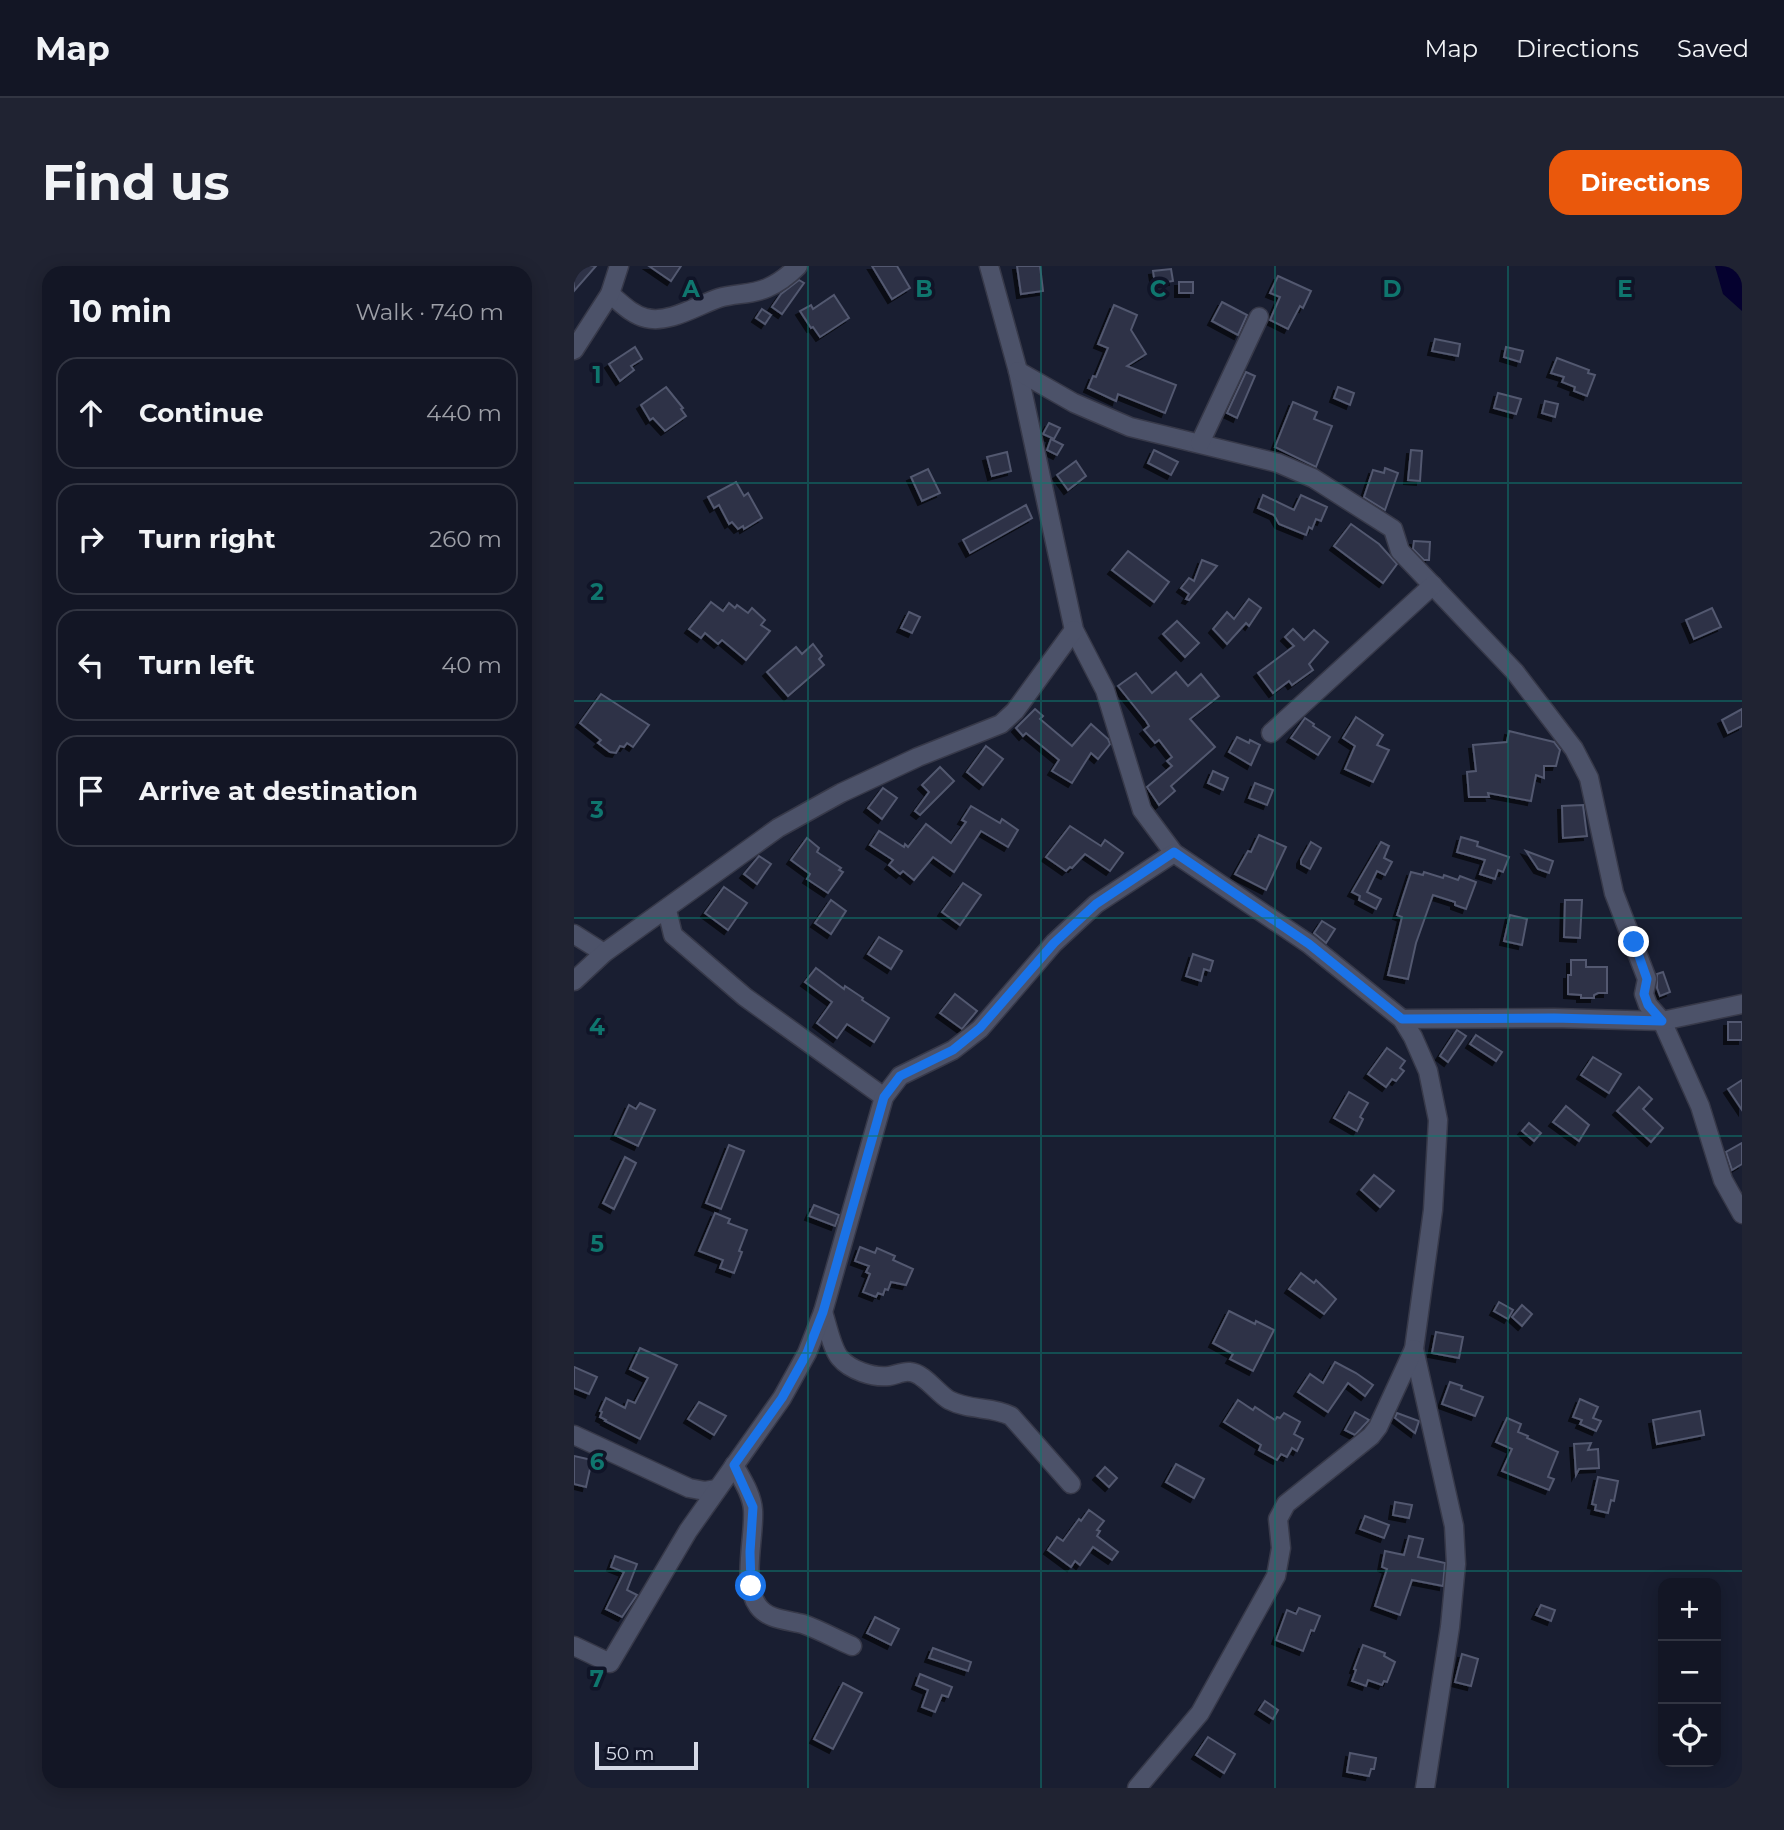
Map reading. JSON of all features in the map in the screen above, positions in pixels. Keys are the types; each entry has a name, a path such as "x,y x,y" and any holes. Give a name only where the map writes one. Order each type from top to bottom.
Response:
{"street":[{"path":"574,350 610,294 619,266"},
{"path":"610,294 628,310 644,318 654,319 722,297 768,288 798,266"},
{"path":"989,266 1018,371 1074,630 1105,690 1142,810 1174,852 1309,944 1402,1019 1428,1071 1438,1120 1433,1210 1414,1349 1378,1427 1371,1436 1286,1504 1278,1519 1281,1548 1276,1576 1200,1713 1137,1788"},
{"path":"1200,443 1259,317"},
{"path":"1018,371 1074,403 1130,427 1278,463 1313,478 1393,529 1400,551 1515,672 1574,748 1589,778 1614,893 1647,979 1644,994 1648,1005 1662,1021 1700,1106 1723,1180 1742,1214"},
{"path":"1271,733 1433,585"},
{"path":"574,981 604,953 778,828 841,793 918,757 1001,724 1016,711 1074,630"},
{"path":"574,1646 610,1663 688,1531 782,1398 807,1353 823,1312 884,1097 900,1076 953,1050 980,1028 1054,943 1096,904 1174,852"},
{"path":"667,910 673,935 744,997 884,1097"},
{"path":"574,934 604,953"},
{"path":"1402,1019 1662,1021 1742,1004"},
{"path":"823,1312 838,1357 853,1368 873,1376 909,1371 918,1374 951,1401 971,1409 1000,1411 1011,1416 1071,1484"},
{"path":"1414,1349 1454,1527 1456,1564 1450,1627 1425,1788"},
{"path":"574,1435 689,1488 705,1491 717,1489"},
{"path":"734,1465 753,1507 751,1586 758,1606 775,1618 803,1625 852,1646"}],"shaded area":[{"path":"1715,266 1742,266 1742,311 1723,294"}],"building":[{"path":"574,266 596,266 574,291"},
{"path":"649,266 681,266 671,281"},
{"path":"872,266 897,266 910,288 892,299"},
{"path":"1017,266 1040,266 1043,291 1021,294"},
{"path":"1171,269 1173,281 1155,284 1153,271"},
{"path":"1278,276 1311,291 1288,329 1270,320 1280,297 1270,293"},
{"path":"799,280 804,283 782,314 772,307 781,294"},
{"path":"1179,282 1193,282 1193,293 1179,293"},
{"path":"834,295 849,318 820,337 800,311 811,305 813,309"},
{"path":"1222,302 1247,315 1238,335 1212,321"},
{"path":"1114,305 1137,315 1131,330 1146,354 1127,366 1176,385 1165,413 1118,394 1116,401 1088,388 1093,376 1096,377 1108,348 1098,344"},
{"path":"762,309 771,315 765,324 756,318"},
{"path":"1435,339 1460,344 1458,356 1432,351"},
{"path":"635,347 642,359 631,366 634,370 620,381 609,364"},
{"path":"1506,347 1523,351 1520,362 1504,357"},
{"path":"1557,358 1589,370 1588,373 1595,375 1587,396 1562,382 1564,377 1551,373"},
{"path":"1246,372 1255,376 1237,418 1227,413"},
{"path":"666,387 686,416 665,431 653,418 650,420 641,405"},
{"path":"1338,387 1354,393 1350,405 1334,398"},
{"path":"1498,393 1521,399 1516,414 1494,408"},
{"path":"1545,401 1558,404 1555,417 1542,413"},
{"path":"1293,402 1317,412 1314,419 1332,426 1316,467 1275,447"},
{"path":"1049,423 1060,428 1054,439 1043,434"},
{"path":"1051,439 1063,445 1057,455 1047,450"},
{"path":"1154,450 1178,462 1171,475 1148,463"},
{"path":"1411,450 1422,451 1420,481 1408,480"},
{"path":"1007,452 1011,471 992,476 987,457"},
{"path":"1076,461 1086,476 1068,490 1057,475"},
{"path":"1385,468 1398,473 1385,510 1364,497 1373,470 1384,473"},
{"path":"928,469 940,493 922,501 911,477"},
{"path":"736,482 744,496 748,493 762,518 744,529 743,526 738,529 732,522 729,524 719,505 714,508 708,497"},
{"path":"1263,495 1294,510 1301,495 1327,507 1321,521 1316,519 1306,535 1279,524 1274,515 1258,508"},
{"path":"1026,505 1032,518 970,553 963,540"},
{"path":"1351,524 1379,544 1397,564 1383,583 1334,546"},
{"path":"1414,541 1430,542 1429,560 1424,560 1413,549"},
{"path":"1128,551 1169,582 1154,602 1112,570"},
{"path":"1202,560 1217,566 1189,600 1186,599 1189,594 1181,588 1189,578 1194,581"},
{"path":"1249,599 1261,608 1249,626 1246,623 1227,644 1213,629 1227,612 1234,619"},
{"path":"711,602 723,611 729,603 748,613 752,608 765,620 761,625 770,631 746,660 722,640 718,644 705,633 701,638 689,629"},
{"path":"1712,608 1721,627 1694,639 1686,620"},
{"path":"909,612 920,617 912,633 901,628"},
{"path":"1177,621 1199,643 1185,657 1163,634"},
{"path":"1293,629 1304,640 1314,630 1328,642 1309,664 1313,670 1292,685 1289,681 1273,693 1258,673 1294,646 1285,637"},
{"path":"813,644 822,656 819,659 824,665 788,696 767,672 796,647 802,654"},
{"path":"1176,672 1188,686 1201,674 1219,696 1190,719 1215,747 1171,786 1175,791 1159,805 1147,787 1172,766 1167,761 1172,757 1159,740 1155,743 1144,730 1149,726 1118,686 1136,673 1152,693"},
{"path":"601,694 649,725 633,747 627,743 624,747 620,746 616,753 610,752 598,743 601,740 580,723"},
{"path":"1035,709 1043,716 1040,719 1072,746 1091,724 1110,744 1098,759 1091,753 1072,783 1052,771 1059,760 1026,733 1023,736 1016,728"},
{"path":"1742,709 1742,726 1728,733 1722,720"},
{"path":"1356,717 1383,735 1377,745 1389,750 1373,782 1345,769 1355,746 1343,738"},
{"path":"1305,718 1330,737 1318,755 1291,738"},
{"path":"1509,731 1554,742 1560,750 1556,766 1544,766 1544,778 1536,775 1531,801 1488,793 1489,797 1469,797 1467,772 1476,771 1473,745 1507,742"},
{"path":"1237,737 1260,745 1251,765 1229,752"},
{"path":"986,746 1003,759 983,785 967,772"},
{"path":"940,767 954,781 920,815 915,811 929,792 922,785"},
{"path":"1213,771 1228,778 1223,790 1208,783"},
{"path":"1255,783 1273,790 1267,805 1249,798"},
{"path":"883,788 897,798 882,819 868,808"},
{"path":"1583,805 1587,836 1563,838 1562,806"},
{"path":"971,806 1000,823 1002,819 1018,830 1008,847 981,831 954,872 933,857 914,880 903,871 900,874 889,865 893,860 870,845 879,831 908,847 926,824 951,843 966,822 962,820"},
{"path":"1070,826 1101,846 1105,840 1123,853 1110,871 1085,854 1066,871 1046,857"},
{"path":"1259,835 1286,847 1266,890 1235,874"},
{"path":"1461,837 1478,842 1477,846 1509,857 1503,872 1498,870 1495,879 1480,874 1485,860 1457,852"},
{"path":"807,838 819,848 817,852 843,872 828,893 807,879 810,874 791,860"},
{"path":"1311,842 1321,848 1310,869 1301,864 1301,860"},
{"path":"1381,842 1389,846 1384,858 1392,862 1385,875 1377,871 1367,892 1381,899 1376,909 1359,900 1360,896 1352,892"},
{"path":"1526,851 1553,861 1549,873 1538,869"},
{"path":"759,856 771,864 757,884 744,874"},
{"path":"1411,872 1423,875 1424,872 1443,878 1444,875 1458,880 1460,876 1476,882 1466,909 1455,905 1455,902 1433,895 1416,943 1408,979 1388,975 1402,917 1397,915"},
{"path":"963,883 981,895 960,925 942,912"},
{"path":"724,887 747,903 728,930 705,913"},
{"path":"831,900 846,911 831,934 815,923"},
{"path":"1565,900 1582,900 1580,938 1564,937"},
{"path":"1510,915 1527,919 1522,945 1504,941"},
{"path":"1322,921 1335,929 1326,943 1314,933"},
{"path":"879,937 902,951 891,969 868,954"},
{"path":"1193,954 1213,961 1210,971 1204,969 1201,981 1186,976"},
{"path":"1571,960 1586,960 1586,967 1607,967 1607,993 1598,993 1594,998 1568,994"},
{"path":"816,968 889,1018 874,1042 847,1024 837,1038 817,1023 832,1002 805,982"},
{"path":"1663,972 1670,992 1660,996 1657,974"},
{"path":"955,994 977,1011 962,1029 940,1013"},
{"path":"1728,1022 1742,1022 1742,1040 1728,1040"},
{"path":"1457,1030 1466,1036 1448,1062 1440,1056"},
{"path":"1476,1035 1502,1052 1496,1061 1470,1044"},
{"path":"1387,1048 1405,1061 1400,1068 1404,1071 1396,1081 1392,1079 1386,1087 1368,1074"},
{"path":"1593,1057 1621,1074 1609,1093 1581,1075"},
{"path":"1742,1080 1742,1110 1728,1089"},
{"path":"1639,1087 1652,1099 1643,1109 1663,1128 1651,1142 1617,1111"},
{"path":"1349,1092 1368,1103 1360,1117 1363,1119 1357,1131 1334,1118"},
{"path":"640,1103 655,1110 638,1146 615,1135 629,1105 636,1109"},
{"path":"1566,1106 1589,1125 1579,1141 1553,1122"},
{"path":"1529,1123 1541,1133 1534,1141 1522,1131"},
{"path":"1742,1143 1742,1164 1732,1170 1726,1152"},
{"path":"729,1145 744,1151 721,1209 706,1203"},
{"path":"625,1157 636,1163 614,1209 603,1203"},
{"path":"1374,1175 1394,1191 1380,1207 1361,1190"},
{"path":"814,1205 839,1215 835,1226 809,1216"},
{"path":"715,1213 730,1219 728,1223 747,1230 734,1273 720,1268 723,1260 699,1251"},
{"path":"860,1247 875,1253 877,1248 895,1256 893,1260 913,1269 906,1285 891,1282 883,1295 878,1293 876,1297 863,1292 870,1274 866,1272 869,1266 855,1261"},
{"path":"1301,1273 1314,1283 1316,1280 1336,1299 1324,1314 1289,1289"},
{"path":"1499,1302 1513,1310 1508,1319 1494,1311"},
{"path":"1522,1305 1532,1314 1522,1326 1512,1317"},
{"path":"1229,1311 1274,1330 1253,1371 1230,1359 1233,1354 1213,1343"},
{"path":"1436,1332 1463,1337 1459,1358 1432,1353"},
{"path":"640,1348 677,1365 640,1439 605,1421 600,1417 600,1411 606,1398 625,1408 628,1400 635,1403 648,1378 630,1369"},
{"path":"1335,1362 1373,1385 1365,1396 1348,1383 1328,1412 1298,1392 1310,1374 1323,1383"},
{"path":"574,1367 597,1377 589,1394 574,1388"},
{"path":"1450,1382 1483,1397 1475,1416 1442,1404"},
{"path":"1580,1399 1598,1407 1593,1418 1601,1421 1596,1431 1580,1424 1582,1420 1573,1417"},
{"path":"1238,1400 1275,1420 1284,1413 1300,1422 1294,1434 1303,1439 1297,1451 1292,1448 1287,1457 1281,1454 1277,1460 1259,1450 1261,1445 1224,1422"},
{"path":"699,1402 726,1416 714,1435 688,1419"},
{"path":"1700,1411 1704,1435 1657,1444 1653,1420"},
{"path":"1355,1412 1369,1420 1355,1435 1345,1430"},
{"path":"1397,1413 1419,1421 1415,1433 1395,1418"},
{"path":"1507,1418 1521,1424 1518,1432 1528,1436 1527,1438 1558,1452 1548,1477 1554,1479 1549,1490 1502,1471 1512,1449 1496,1442"},
{"path":"1591,1443 1588,1450 1598,1449 1599,1468 1579,1469 1576,1475 1574,1444"},
{"path":"574,1456 592,1460 586,1487 574,1484"},
{"path":"1176,1464 1204,1479 1194,1498 1166,1482"},
{"path":"1105,1467 1117,1478 1109,1487 1097,1476"},
{"path":"1598,1477 1618,1481 1614,1501 1611,1500 1608,1513 1595,1510 1596,1505 1592,1504"},
{"path":"1395,1502 1412,1505 1409,1518 1393,1515"},
{"path":"1089,1510 1104,1521 1097,1530 1100,1531 1097,1536 1118,1552 1112,1560 1093,1547 1080,1565 1075,1561 1071,1567 1048,1550 1057,1537 1063,1541"},
{"path":"1365,1516 1389,1525 1384,1538 1360,1529"},
{"path":"1409,1536 1423,1539 1418,1557 1445,1563 1443,1586 1412,1580 1400,1615 1375,1606 1387,1569 1382,1567 1385,1551 1404,1555"},
{"path":"615,1556 637,1564 627,1590 637,1595 622,1617 606,1609 624,1572 611,1567"},
{"path":"1541,1605 1555,1610 1551,1621 1536,1615"},
{"path":"1299,1608 1320,1616 1303,1651 1276,1640 1287,1610 1296,1614"},
{"path":"875,1617 899,1629 891,1645 867,1633"},
{"path":"1363,1645 1385,1653 1384,1656 1395,1662 1387,1682 1384,1681 1382,1685 1368,1680 1366,1686 1352,1681"},
{"path":"933,1648 971,1662 968,1671 929,1658"},
{"path":"1462,1654 1478,1659 1471,1686 1455,1682"},
{"path":"920,1674 952,1687 948,1697 942,1695 935,1712 922,1707 928,1690 916,1685"},
{"path":"843,1683 862,1693 833,1749 814,1739"},
{"path":"1265,1701 1278,1710 1273,1719 1259,1710"},
{"path":"1208,1737 1235,1754 1224,1773 1196,1755"},
{"path":"1350,1753 1376,1758 1374,1769 1371,1769 1369,1776 1347,1772"}],"route":[{"path":"751,1586 753,1507 734,1465 782,1398 807,1353 823,1312 884,1097 900,1076 953,1050 980,1028 1054,943 1096,904 1174,852 1309,944 1402,1019 1554,1018 1662,1021 1648,1005 1644,994 1647,979 1634,942"}]}
